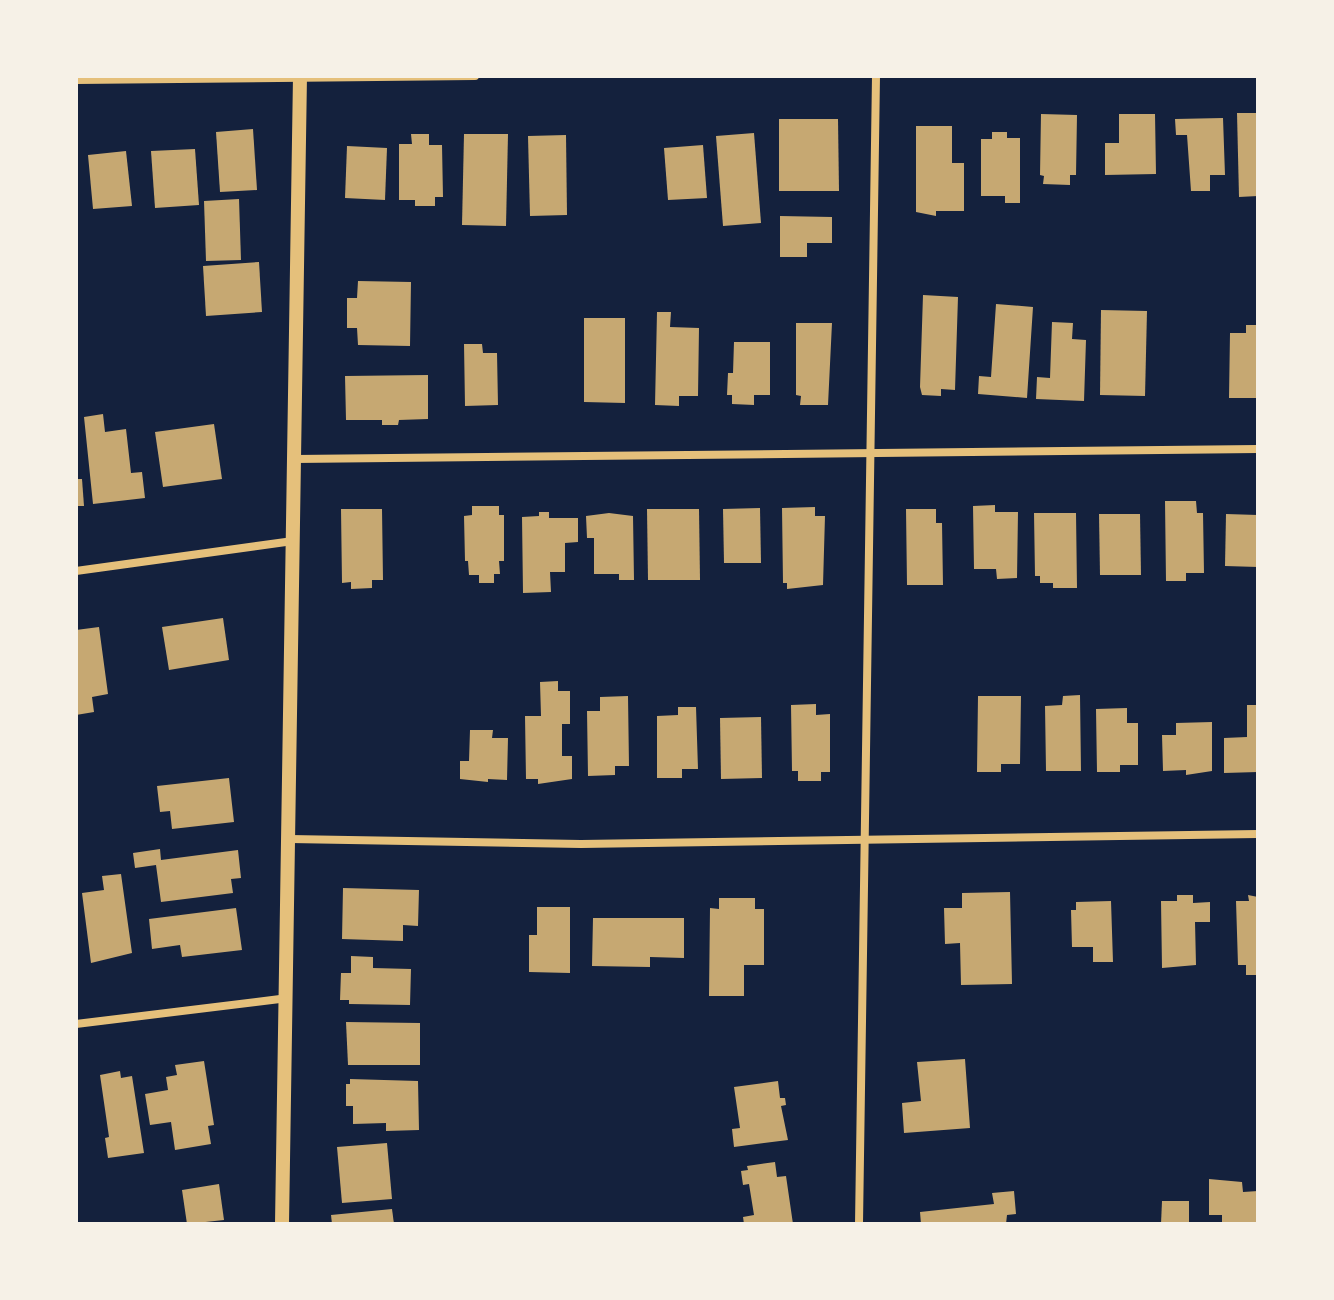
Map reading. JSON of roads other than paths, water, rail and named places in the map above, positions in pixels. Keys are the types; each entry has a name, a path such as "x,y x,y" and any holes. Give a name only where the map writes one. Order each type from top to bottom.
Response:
{"street":[{"path":"76,80 475,76"},
{"path":"859,1224 876,76"},
{"path":"282,1224 288,998 300,77"},
{"path":"295,459 871,456 1258,449"},
{"path":"76,571 293,541"},
{"path":"290,839 581,844 1258,834"},
{"path":"76,1024 288,998"}]}
